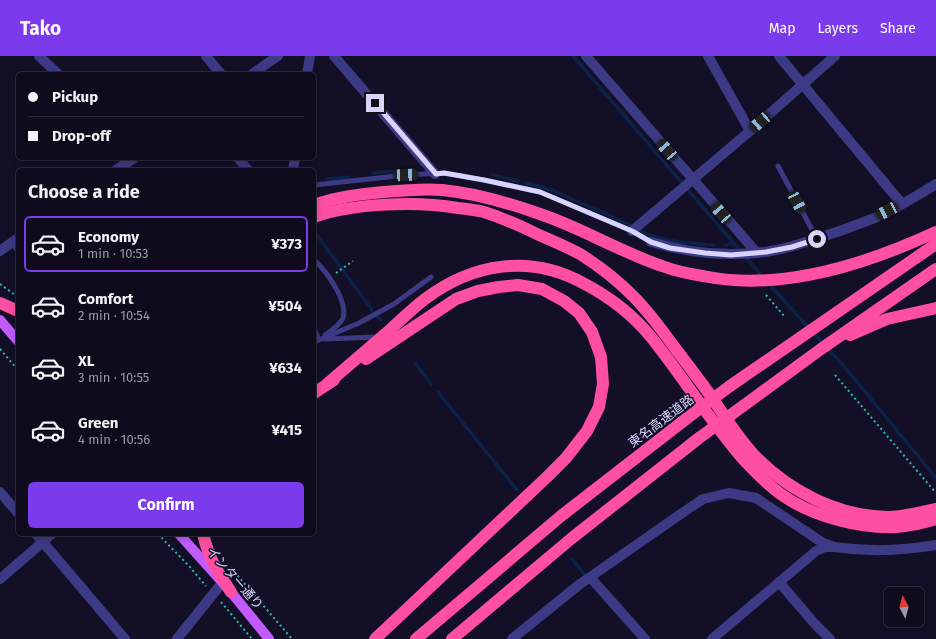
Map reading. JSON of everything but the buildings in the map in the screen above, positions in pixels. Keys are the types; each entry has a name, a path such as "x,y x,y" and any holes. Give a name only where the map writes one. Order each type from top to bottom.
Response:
{"highway":[{"path":"316,204 324,201 360,194 399,190 442,190 480,196 541,214 663,267 705,277 742,280 775,279 818,272 861,261 903,247 936,232"},
{"path":"316,217 330,212 386,205 438,204 482,212 526,228 579,254 610,276 634,297 703,385 741,440 756,457 785,482 818,501 839,509 859,514 889,517 914,514 936,509"},
{"name":"東名高速道路","path":"416,639 561,516 686,419 730,386 936,244"},
{"path":"327,384 426,299 449,284 472,273 495,267 519,265 544,268 568,274 593,288 622,309 650,336 735,450 756,473 785,497 802,507 825,516 866,525 897,527 936,520"},
{"path":"452,639 572,538 699,438 825,346 936,269"},
{"path":"316,392 456,299 478,291 499,287 518,285 542,289 564,301 579,313 592,332 601,357 603,384 599,407 588,431 566,458 547,477 375,639"},
{"path":"0,303 16,309"},
{"path":"825,346 887,319 936,308"},
{"path":"204,536 209,557 226,588"}],"main road":[{"path":"0,320 16,339"},
{"name":"インター通り","path":"181,536 269,639"}],"street":[{"path":"38,56 56,72"},
{"path":"206,56 219,72"},
{"path":"255,72 278,56"},
{"path":"307,72 310,56"},
{"path":"334,56 436,174"},
{"path":"586,56 755,253"},
{"path":"708,56 750,131"},
{"path":"779,56 902,204"},
{"path":"632,231 678,190 750,131 835,56"},
{"path":"119,168 131,160"},
{"path":"240,160 246,168"},
{"path":"651,242 670,248 705,253 755,253 792,247 873,219 936,184"},
{"path":"0,251 16,244"},
{"path":"0,492 16,511"},
{"path":"512,639 590,577 691,506 704,499 729,493 756,498 823,543 834,547"},
{"path":"0,579 39,538 125,639"},
{"path":"712,639 816,551 825,547 892,550 915,549 936,545"},
{"path":"590,577 645,639"},
{"path":"779,582 814,623 830,639"},
{"path":"177,639 226,588"}],"lane":[{"path":"778,166 817,239"},
{"path":"316,185 406,175 444,173 540,192 632,231 651,242"},
{"path":"316,263 342,299 344,309 343,319 317,341"},
{"path":"317,341 360,323 394,304 431,278"},
{"path":"317,341 382,337"}],"path":[{"path":"334,274 353,261"},
{"path":"0,284 16,296"},
{"path":"766,295 785,317"},
{"path":"0,349 16,368"},
{"path":"835,376 936,493"},
{"path":"160,536 190,566 208,590"},
{"path":"227,563 292,639"},
{"path":"220,600 252,639"}],"waterway":[{"path":"573,56 763,277"},
{"path":"407,170 414,170"},
{"path":"373,173 398,171"},
{"path":"493,175 518,181"},
{"path":"326,179 348,177"},
{"path":"526,183 552,190 630,225"},
{"path":"640,231 667,240 714,245"},
{"path":"316,234 372,310"},
{"path":"725,245 734,243"},
{"path":"768,283 848,371 936,478"},
{"path":"378,317 381,320"},
{"path":"415,363 431,384"},
{"path":"438,392 517,490"},
{"path":"572,559 585,575"}],"route":[{"path":"375,103 436,174 444,173 540,192 632,231 651,242 670,248 731,255 766,252 792,247 817,239"}]}
